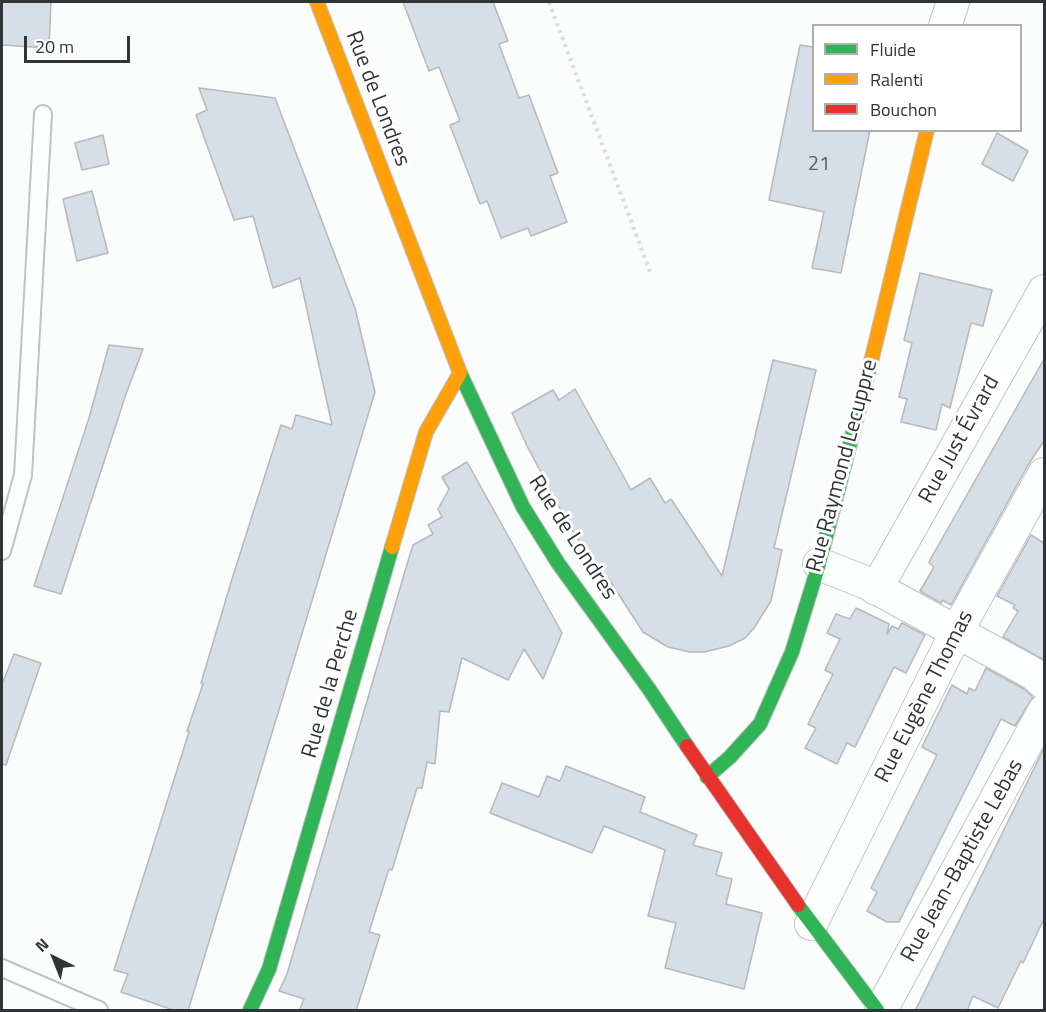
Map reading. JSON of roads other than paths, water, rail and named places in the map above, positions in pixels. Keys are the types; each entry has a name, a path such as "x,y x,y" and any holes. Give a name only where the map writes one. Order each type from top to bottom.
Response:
{"street":[{"name":"Rue de Londres","path":"317,2 460,373 522,507 558,563 649,689 707,777 811,924 879,1011"},
{"path":"946,24 954,2"},
{"name":"Rue Raymond Lecuppre","path":"707,777 730,757 759,724 792,652 819,564 866,385 878,327 927,132"},
{"name":"Rue Just Évrard","path":"876,589 1044,291"},
{"name":"Rue de la Perche","path":"250,1011 269,969 426,432 460,373"},
{"name":"Rue Eugène Thomas","path":"811,924 957,631 1044,474"},
{"path":"819,564 867,583 1034,674 1044,683"},
{"name":"Rue Jean-Baptiste Lebas","path":"879,1011 1044,711"}],"lane":[{"path":"2,551 23,475 43,114"},
{"path":"2,968 99,1011"}]}
